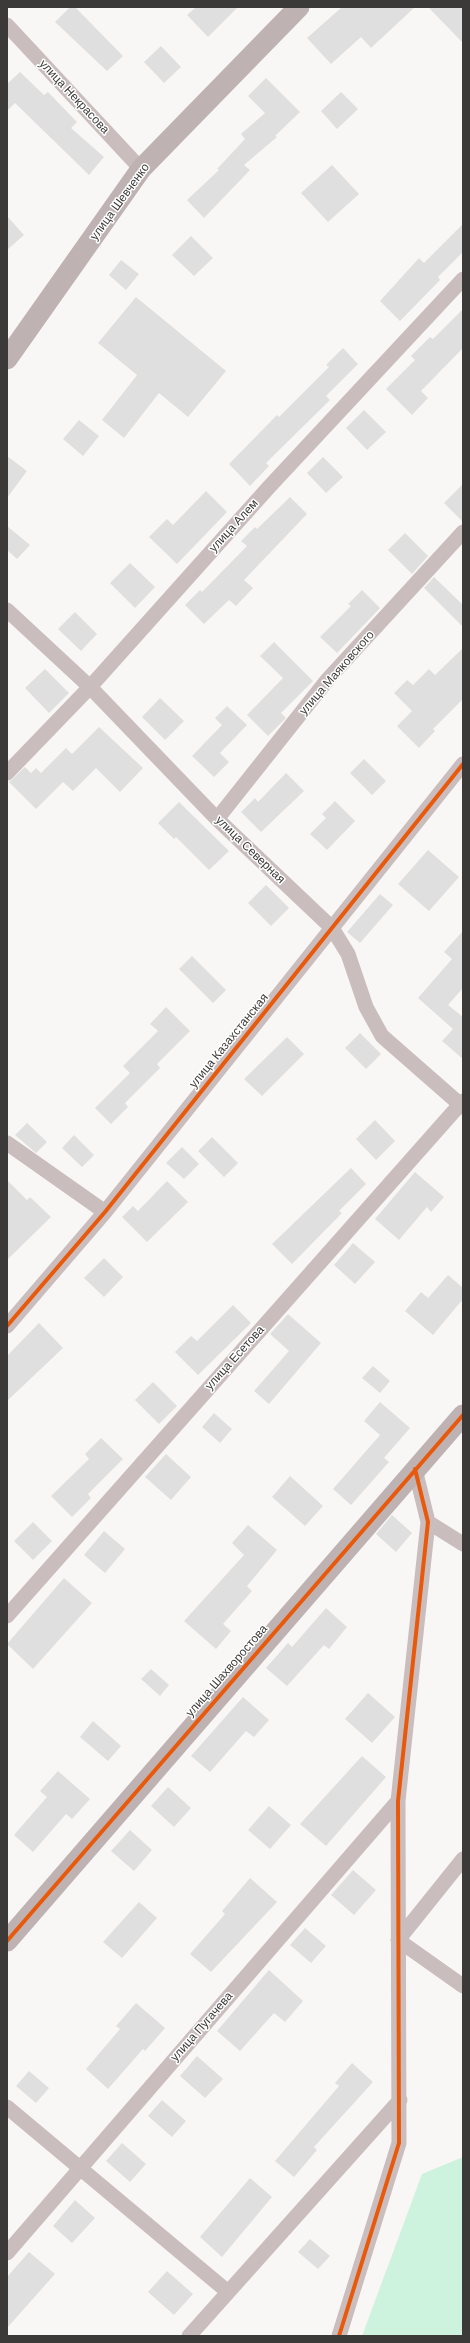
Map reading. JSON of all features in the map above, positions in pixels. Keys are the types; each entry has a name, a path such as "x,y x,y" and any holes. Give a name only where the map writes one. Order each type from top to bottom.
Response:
{"street":[{"name":"улица Шевченко","path":"7,359 141,169 300,7"},
{"name":"улица Некрасова","path":"7,25 141,169"},
{"name":"улица Алем","path":"7,773 90,688 269,487 463,279"},
{"name":"улица Маяковского","path":"217,819 328,679 463,532"},
{"name":"улица Северная","path":"7,610 90,688 217,819 332,928 348,954 366,1007 382,1036 462,1104"},
{"name":"улица Казахстанская","path":"7,1326 105,1212 463,764"},
{"name":"улица Есетова","path":"7,1616 462,1104"},
{"path":"7,1143 105,1212"},
{"name":"улица Шахворостова","path":"7,1941 414,1469 463,1415"},
{"path":"339,2336 399,2143 398,1801 428,1522 414,1469"},
{"path":"428,1522 463,1544"},
{"name":"улица Пугачева","path":"7,2253 398,1801"},
{"path":"398,1940 463,1859"},
{"path":"398,1940 463,1986"},
{"path":"189,2336 400,2100"},
{"path":"7,2107 228,2292"}],"green space":[{"path":"463,2157 463,2336 362,2336 422,2174"}],"building":[{"path":"70,7 75,7 123,56 107,71 55,22"},
{"path":"196,7 238,7 208,37 187,15"},
{"path":"342,7 415,7 371,48 361,37 331,64 307,38"},
{"path":"428,7 463,7 463,43"},
{"path":"161,46 181,67 164,83 144,62"},
{"path":"20,72 44,95 48,92 77,122 71,128 104,157 89,175 15,103 7,111 7,84"},
{"path":"266,78 300,112 275,136 277,137 244,165 250,170 204,218 187,200 219,170 217,169 245,139 241,134 265,113 248,96"},
{"path":"341,92 358,109 337,129 321,111"},
{"path":"332,165 359,194 328,222 301,193"},
{"path":"7,216 24,235 7,250"},
{"path":"463,224 463,252 438,277 440,280 400,321 380,301 419,258 424,263"},
{"path":"191,236 213,258 194,276 172,255"},
{"path":"121,260 139,274 126,290 109,275"},
{"path":"136,297 226,371 188,417 159,393 124,438 102,420 137,375 98,343"},
{"path":"463,309 463,348 421,391 428,398 412,415 386,389 415,360 411,356 430,337 433,339"},
{"path":"343,348 358,364 326,396 330,400 266,463 269,466 250,486 229,464 277,415 279,417 329,367 326,365"},
{"path":"364,410 386,432 367,450 346,428"},
{"path":"79,420 99,436 83,456 63,439"},
{"path":"7,456 27,471 7,498"},
{"path":"323,457 343,477 326,493 307,473"},
{"path":"463,484 463,522 444,503"},
{"path":"206,491 227,512 177,564 149,537 167,519 173,525"},
{"path":"290,497 307,514 244,580 253,588 236,606 229,600 204,624 185,605 200,590 202,592 247,546 241,541 255,527 257,529"},
{"path":"7,526 30,545 17,559 7,550"},
{"path":"405,533 428,556 412,574 388,550"},
{"path":"130,563 155,587 135,608 110,583"},
{"path":"434,577 463,605 463,627 424,588"},
{"path":"362,590 380,608 337,653 320,637 351,606 348,604"},
{"path":"75,612 97,634 81,651 58,629"},
{"path":"274,642 313,681 281,713 286,718 268,736 247,715 283,678 260,656"},
{"path":"463,648 463,699 433,729 435,731 419,748 397,726 412,711 394,693 407,680 413,685 429,669 435,675"},
{"path":"45,669 69,693 49,713 25,688"},
{"path":"160,698 184,721 165,740 142,717"},
{"path":"227,706 247,725 220,753 229,762 214,777 192,756 222,725 215,718"},
{"path":"99,727 143,768 120,792 96,768 73,791 63,782 36,809 9,782 25,767 31,773 36,768 41,773 66,748 72,754"},
{"path":"364,759 386,781 372,795 350,773"},
{"path":"286,773 304,791 261,832 241,812 255,798 258,802"},
{"path":"335,801 355,821 327,850 310,834 326,818 322,814"},
{"path":"179,802 229,851 209,870 176,837 174,839 158,823"},
{"path":"428,850 459,877 429,911 398,884"},
{"path":"266,885 289,908 271,926 248,903"},
{"path":"380,894 393,905 360,943 347,932"},
{"path":"463,931 463,988 448,1005 463,1017 463,1059 442,1041 453,1029 418,998 452,959 444,952"},
{"path":"192,956 226,990 213,1003 179,969"},
{"path":"166,1007 190,1031 157,1064 160,1068 125,1103 128,1107 111,1124 95,1108 130,1073 123,1066 158,1031 150,1024"},
{"path":"360,1033 381,1054 366,1069 345,1048"},
{"path":"287,1037 304,1054 262,1096 244,1079"},
{"path":"375,1120 395,1141 376,1160 356,1139"},
{"path":"27,1123 47,1142 36,1153 15,1135"},
{"path":"74,1135 94,1155 82,1167 62,1148"},
{"path":"212,1137 238,1163 224,1177 198,1151"},
{"path":"182,1147 199,1164 184,1179 166,1163"},
{"path":"351,1168 366,1184 339,1211 342,1213 292,1264 272,1244"},
{"path":"415,1172 444,1197 431,1212 427,1207 399,1240 375,1219"},
{"path":"7,1180 27,1200 30,1197 51,1217 7,1260"},
{"path":"167,1181 188,1202 147,1242 122,1217 133,1206 138,1211"},
{"path":"353,1243 375,1262 355,1284 334,1265"},
{"path":"104,1258 123,1277 104,1297 84,1278"},
{"path":"448,1275 463,1288 463,1299 433,1335 405,1311 421,1292 428,1298"},
{"path":"233,1305 251,1323 198,1375 175,1352 191,1336 197,1341"},
{"path":"288,1314 321,1343 269,1404 254,1391 289,1351 270,1334"},
{"path":"39,1323 63,1348 7,1401 7,1356"},
{"path":"373,1366 390,1381 380,1393 362,1378"},
{"path":"153,1382 177,1406 159,1424 135,1400"},
{"path":"380,1402 410,1428 384,1458 389,1462 351,1505 333,1489 380,1435 364,1421"},
{"path":"214,1413 232,1429 220,1443 202,1427"},
{"path":"101,1438 123,1459 88,1494 91,1498 72,1517 51,1496 89,1459 85,1454"},
{"path":"166,1454 191,1477 171,1500 145,1477"},
{"path":"290,1476 323,1506 305,1526 272,1497"},
{"path":"392,1515 412,1533 396,1552 376,1534"},
{"path":"33,1522 52,1541 33,1560 14,1541"},
{"path":"248,1525 277,1550 247,1586 252,1591 223,1624 231,1631 216,1649 184,1621 244,1555 232,1543"},
{"path":"104,1531 125,1549 105,1573 84,1555"},
{"path":"64,1578 92,1603 33,1669 7,1644"},
{"path":"326,1608 347,1627 329,1649 324,1645 287,1686 266,1668 288,1643 292,1647"},
{"path":"151,1669 169,1685 160,1696 141,1679"},
{"path":"368,1693 395,1717 372,1743 345,1719"},
{"path":"243,1697 269,1720 254,1737 246,1731 210,1772 191,1756"},
{"path":"93,1721 121,1746 108,1761 80,1737"},
{"path":"362,1756 386,1777 326,1846 300,1824"},
{"path":"58,1771 90,1799 72,1819 66,1814 33,1852 14,1835 47,1797 40,1791"},
{"path":"168,1787 191,1808 174,1827 151,1806"},
{"path":"269,1806 291,1825 270,1849 248,1830"},
{"path":"130,1830 152,1850 134,1871 111,1851"},
{"path":"353,1870 376,1890 354,1915 331,1895"},
{"path":"250,1878 277,1902 211,1972 190,1954 225,1914 222,1911"},
{"path":"139,1902 157,1918 122,1958 103,1942"},
{"path":"305,1928 326,1946 311,1963 290,1945"},
{"path":"269,1970 303,2001 285,2022 274,2013 240,2051 217,2031"},
{"path":"136,2003 165,2028 145,2051 143,2049 108,2089 86,2069 120,2029 116,2026"},
{"path":"197,2056 223,2079 205,2098 180,2076"},
{"path":"352,2063 373,2082 314,2147 317,2150 294,2177 275,2161 339,2086 335,2083"},
{"path":"29,2071 49,2088 36,2103 16,2086"},
{"path":"162,2100 186,2121 172,2137 148,2116"},
{"path":"122,2143 146,2164 130,2182 106,2161"},
{"path":"250,2178 272,2197 222,2257 200,2237"},
{"path":"75,2200 95,2218 72,2243 53,2226"},
{"path":"310,2239 330,2256 318,2269 298,2252"},
{"path":"29,2252 55,2274 7,2328 7,2277"},
{"path":"167,2271 193,2294 174,2315 148,2292"}],"cycle path":[{"path":"7,1326 105,1212 463,764"},
{"path":"7,1941 463,1415"},
{"path":"339,2336 399,2143 398,1801 428,1522 415,1469"}]}
